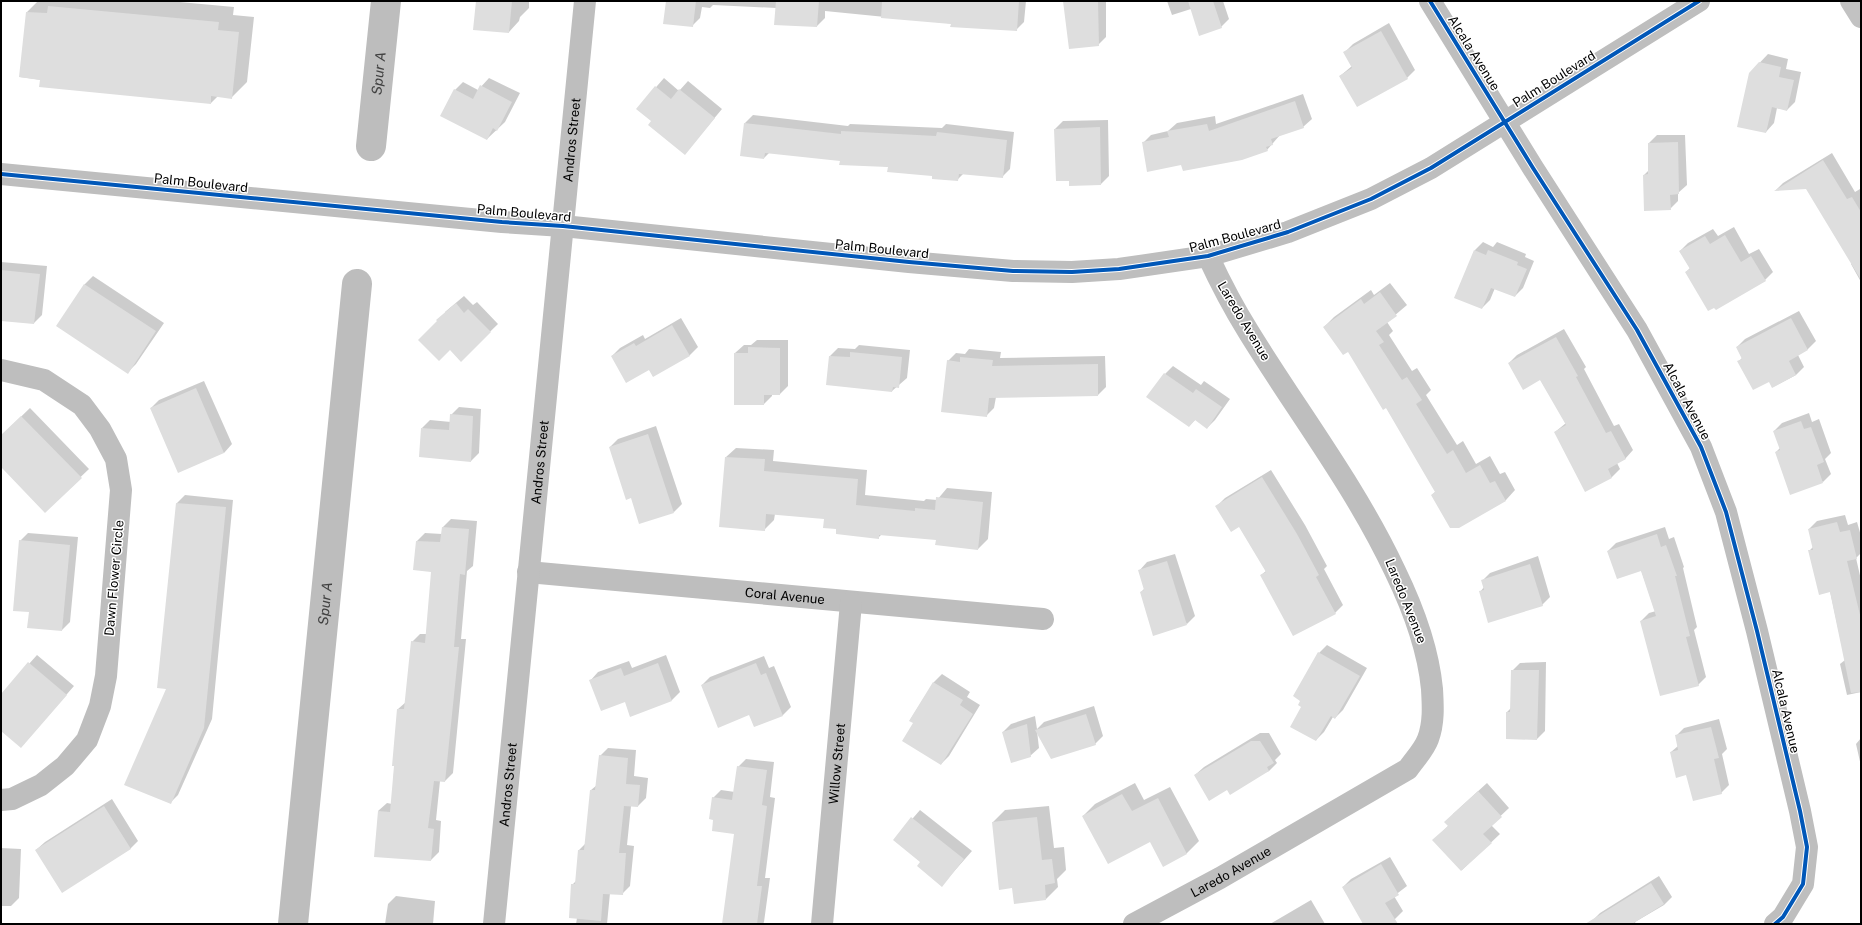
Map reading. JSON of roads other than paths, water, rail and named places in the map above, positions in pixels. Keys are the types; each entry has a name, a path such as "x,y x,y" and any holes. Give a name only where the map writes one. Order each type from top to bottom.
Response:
{"street":[{"name":"Andros Street","path":"494,924 585,1"},
{"name":"Alcala Avenue","path":"1430,1 1648,350 1701,447 1726,512 1759,639 1800,811 1807,847 1803,884 1783,917 1775,924"},
{"name":"Palm Boulevard","path":"1,174 502,222 563,226 909,262 1013,271 1072,272 1119,269 1208,256 1288,232 1371,199 1431,168 1699,1"},
{"path":"1851,1 1861,17"},
{"name":"Laredo Avenue","path":"1134,924 1220,878 1408,769 1428,740 1434,710 1431,673 1421,631 1406,592 1378,534 1358,500 1248,331 1222,286 1208,256"},
{"name":"Dawn Flower Circle","path":"1,370 44,380 82,405 100,429 116,459 121,490 106,676 100,706 87,740 65,766 41,785 12,799 1,800"},
{"name":"Coral Avenue","path":"528,572 1042,620"},
{"name":"Willow Street","path":"822,924 851,603"}],"waterway":[{"name":"Spur A","path":"371,146 386,1"},
{"name":"Spur A","path":"293,924 357,284"}]}
